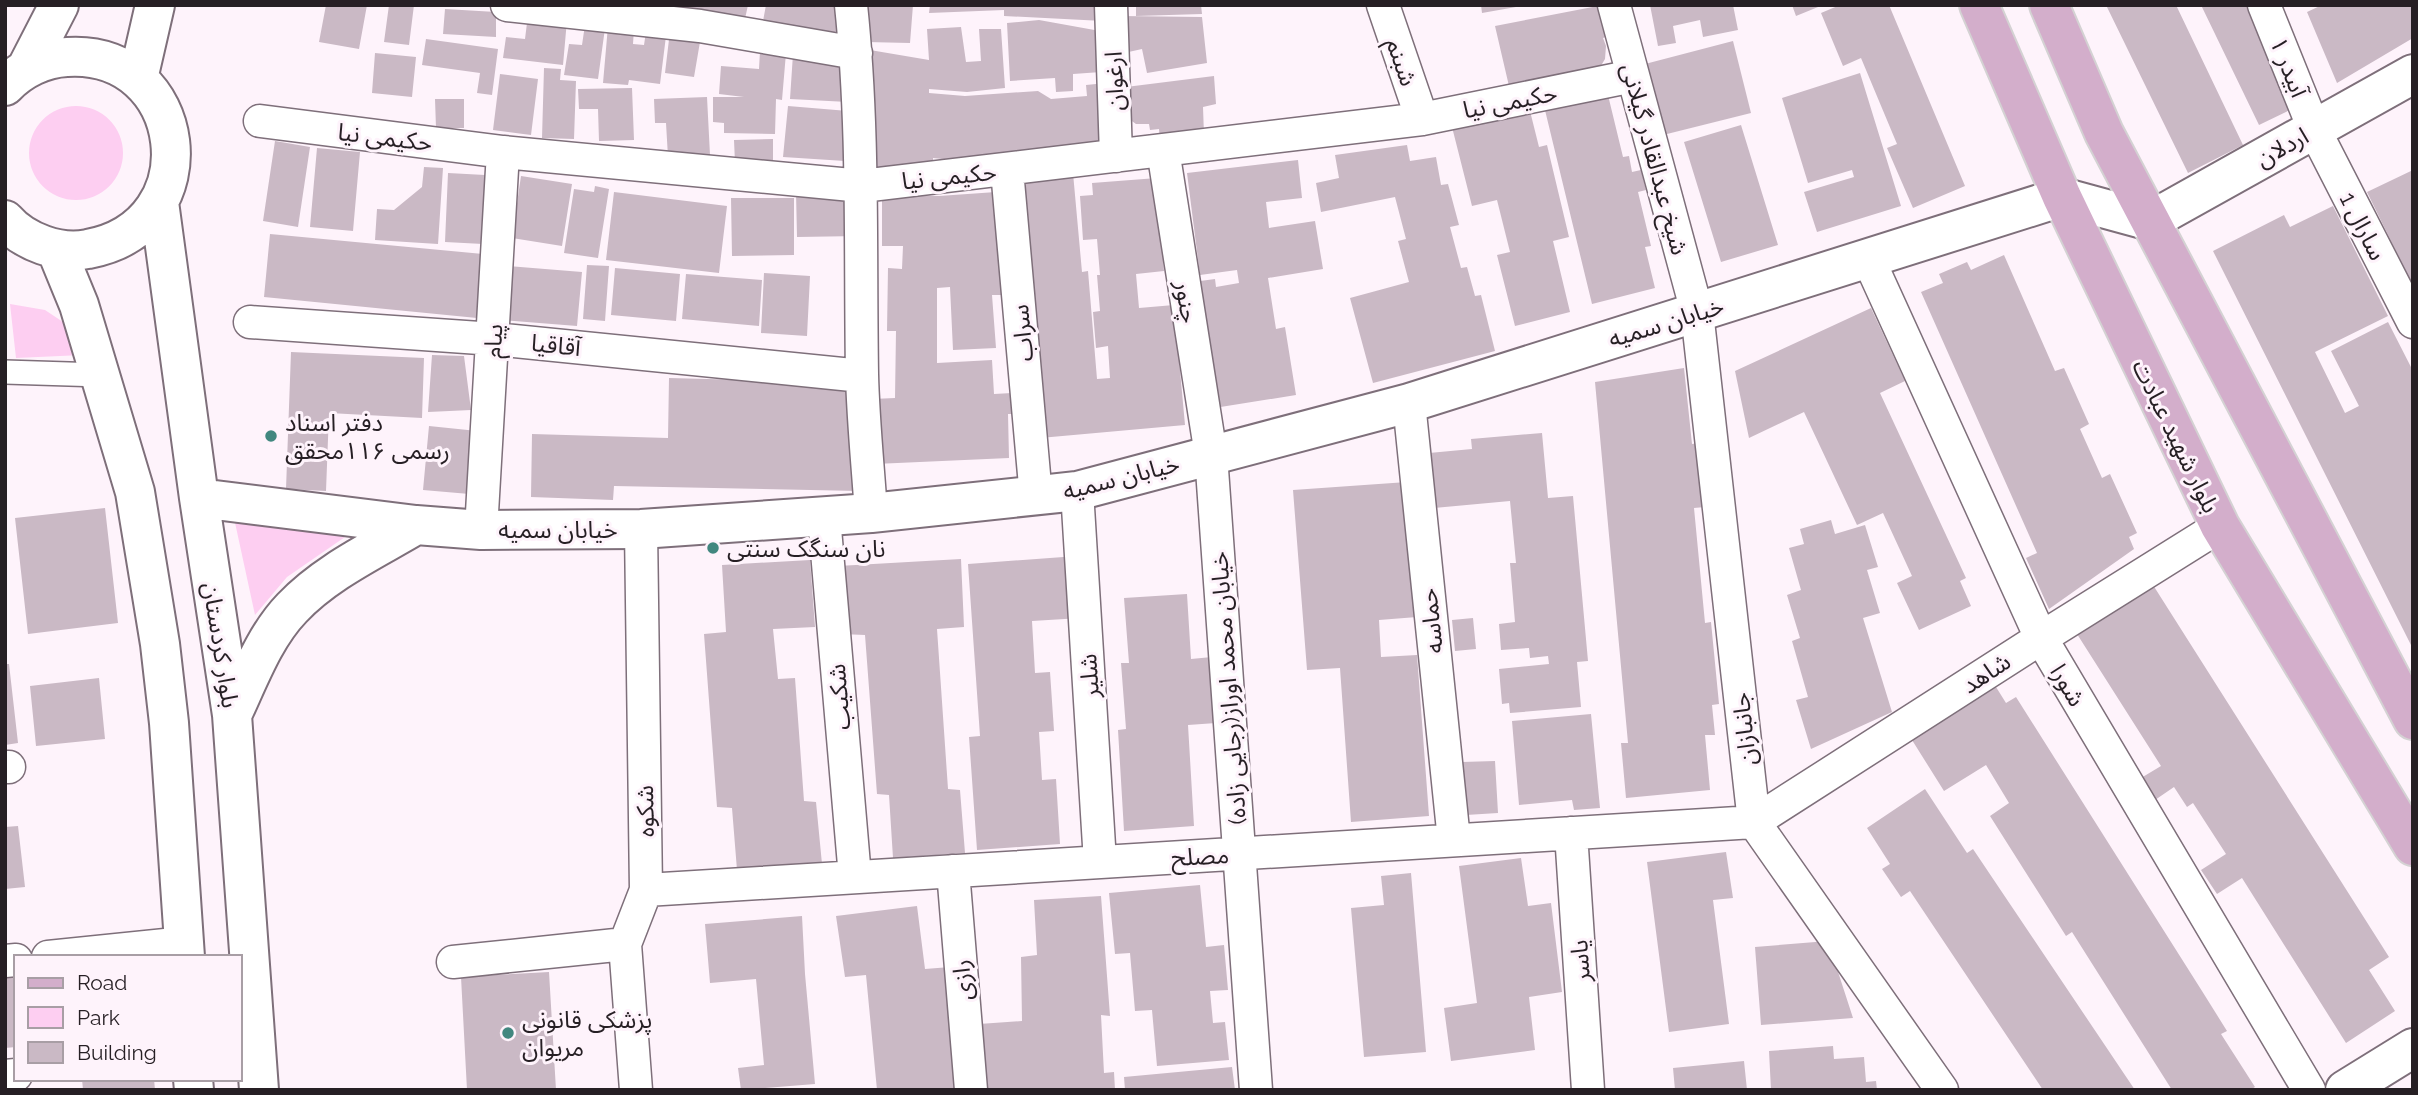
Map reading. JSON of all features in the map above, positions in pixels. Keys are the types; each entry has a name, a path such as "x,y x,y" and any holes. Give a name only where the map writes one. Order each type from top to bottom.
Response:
{"main road":[{"name":"بلوار شهید عبادت","path":"1979,5 2062,197 2220,527 2413,846"},
{"path":"2049,5 2104,133 2413,720"}],"street":[{"path":"16,77 59,5"},
{"path":"138,79 155,5"},
{"path":"507,5 700,26 856,52"},
{"path":"851,5 856,52 862,186 863,376 871,513"},
{"name":"ارغوان","path":"1111,5 1116,156"},
{"name":"شبنم","path":"1383,5 1422,119"},
{"name":"شیخ عبدالقادر گیلانی","path":"1614,5 1696,312"},
{"name":"آبیدر ۱","path":"2264,5 2314,129"},
{"path":"5,220 32,241 56,249 80,251 104,246 126,237 145,221 159,202 169,177 172,150 167,123 155,99 138,79 112,63 83,56 54,58 16,77"},
{"name":"اردلان","path":"2150,220 2413,74"},
{"name":"حکیمی نیا","path":"260,121 503,152 862,186 1422,119 1633,76"},
{"name":"سارال 1","path":"2314,129 2413,322"},
{"name":"چنور","path":"1163,150 1211,454"},
{"name":"پیام","path":"481,530 503,152"},
{"name":"سراب","path":"1007,170 1036,497"},
{"path":"2062,197 2150,220"},
{"name":"خیابان سمیه","path":"199,498 416,525 481,530 641,529 871,513 1077,491 1409,403 2062,197"},
{"name":"بلوار کردستان","path":"159,202 232,715 259,1090"},
{"path":"56,249 79,305 135,492 160,644 169,723 185,950 87,955"},
{"name":"شورا","path":"1868,258 2041,638 2309,1090"},
{"name":"جانبازان","path":"1696,312 1754,822 1942,1090"},
{"name":"آقاقیا","path":"250,322 494,339 863,376"},
{"path":"5,372 101,375"},
{"name":"حماسه","path":"1409,403 1454,840"},
{"name":"خیابان محمد اوراز(رجایی زاده)","path":"1211,454 1256,1090"},
{"name":"شلیر","path":"1077,491 1100,862"},
{"name":"شکیب","path":"824,517 855,877"},
{"path":"232,715 262,651 291,609 323,580 416,525"},
{"name":"شاهد","path":"1754,822 2220,527"},
{"name":"شکوه","path":"636,1090 625,944 646,890 641,529"},
{"name":"مصلح","path":"646,890 1754,822"},
{"name":"یاسر","path":"1571,833 1588,1090"},
{"name":"رازی","path":"953,871 971,1090"},
{"path":"453,962 625,944"},
{"path":"2345,1090 2413,1048"}],"green space":[{"path":"76,106 94,110 109,120 119,135 123,153 119,171 109,186 94,196 76,200 58,196 43,186 33,171 29,153 33,135 43,120 58,110"},
{"path":"10,304 45,310 66,324 82,355 16,358"},
{"path":"234,518 345,537 287,577 255,615"}],"building":[{"path":"326,5 367,5 359,49 319,42"},
{"path":"389,5 414,5 409,45 384,42"},
{"path":"557,5 748,5 743,28"},
{"path":"766,5 841,5 833,46 761,32"},
{"path":"864,5 913,5 910,43 866,42"},
{"path":"930,5 1103,5 1103,21 1004,16 1004,10 929,13"},
{"path":"1136,5 1201,5 1202,14 1136,16"},
{"path":"1481,5 1516,5 1516,7 1482,13"},
{"path":"1603,5 1611,35 1603,38 1606,46 1605,59 1599,69 1512,99 1495,26"},
{"path":"1650,5 1733,5 1738,30 1703,37 1700,20 1673,26 1676,43 1658,46"},
{"path":"1792,5 1823,5 1796,16"},
{"path":"1840,5 1889,5 1965,186 1913,208 1887,148 1897,144 1861,58 1843,66 1821,13"},
{"path":"2106,5 2176,5 2243,145 2188,173"},
{"path":"2201,5 2247,5 2296,107 2259,125"},
{"path":"2322,5 2413,5 2413,38 2337,83 2307,12"},
{"path":"445,9 496,12 496,37 443,34"},
{"path":"528,15 567,20 563,65 503,58 506,37 525,39"},
{"path":"1120,16 1202,17 1207,63 1147,73 1142,49 1124,53"},
{"path":"586,18 606,21 598,79 564,75 569,44 582,45"},
{"path":"1039,20 1100,31 1101,72 1073,74 1073,91 1056,92 1055,78 1010,81 1007,23"},
{"path":"647,25 667,28 660,84 629,80 628,85 603,83 608,26 634,29 633,44 644,45"},
{"path":"961,27 966,62 981,61 979,29 1001,29 1005,88 967,92 929,89 929,93 965,96 1038,91 1051,99 1087,96 1086,85 1106,83 1108,127 1099,129 1100,144 969,162 933,158 933,162 893,166 894,171 883,173 882,167 863,166 864,49 929,60 927,29"},
{"path":"670,31 701,36 694,77 665,73"},
{"path":"426,39 498,49 492,95 477,93 480,73 422,65"},
{"path":"1733,41 1751,113 1663,135 1645,64"},
{"path":"760,51 786,53 782,100 776,99 775,134 724,133 724,123 713,122 713,97 744,97 719,94 721,66 759,69"},
{"path":"375,53 416,57 412,97 372,93"},
{"path":"793,54 850,57 848,102 790,99"},
{"path":"544,68 561,69 560,80 576,81 574,139 542,138"},
{"path":"1860,73 1901,206 1817,232 1804,192 1854,177 1852,170 1808,183 1782,98"},
{"path":"500,74 538,79 531,135 493,130"},
{"path":"1214,76 1216,104 1203,107 1204,135 1160,142 1159,129 1150,130 1149,124 1136,124 1129,119 1126,87"},
{"path":"632,88 634,140 599,141 598,109 579,109 578,89"},
{"path":"1607,91 1623,157 1629,156 1632,172 1641,170 1646,190 1638,192 1651,246 1645,247 1655,288 1592,304 1544,106"},
{"path":"707,97 710,155 668,157 666,123 655,123 654,99"},
{"path":"435,99 464,99 464,128 436,128"},
{"path":"788,106 848,111 845,161 783,157"},
{"path":"1529,107 1539,147 1547,145 1569,237 1553,241 1570,312 1515,326 1497,255 1510,252 1497,200 1472,206 1452,127"},
{"path":"1741,125 1778,245 1721,262 1684,142"},
{"path":"773,139 773,162 735,163 734,140"},
{"path":"275,141 310,147 298,227 263,221"},
{"path":"1407,145 1410,161 1436,157 1441,185 1448,184 1459,225 1450,227 1461,268 1467,267 1475,296 1481,295 1495,351 1373,383 1350,298 1409,282 1398,241 1406,239 1395,197 1321,212 1316,183 1339,178 1335,155"},
{"path":"317,148 360,152 353,231 310,227"},
{"path":"1298,160 1302,198 1266,202 1269,228 1315,221 1323,269 1268,278 1276,329 1285,327 1296,395 1208,409 1193,282 1215,279 1216,287 1239,283 1237,270 1200,275 1187,173"},
{"path":"424,167 443,168 438,244 375,240 377,209 394,210 422,187"},
{"path":"2413,170 2413,286 2367,192"},
{"path":"448,173 485,175 483,244 445,242"},
{"path":"1073,173 1082,272 1088,271 1097,379 1110,378 1108,346 1096,348 1093,312 1100,311 1097,239 1083,240 1080,196 1093,195 1092,183 1157,178 1164,271 1136,274 1139,308 1174,305 1185,425 1040,438 1012,178"},
{"path":"521,176 572,184 562,246 512,238"},
{"path":"595,186 609,189 598,258 564,253 574,189 594,192"},
{"path":"858,191 859,236 797,237 796,192"},
{"path":"614,192 727,206 719,273 606,260"},
{"path":"996,192 1002,295 992,295 996,348 953,350 950,287 937,288 937,363 992,360 994,394 1012,393 1014,414 1008,414 1009,458 875,464 873,399 895,398 896,331 887,331 888,268 902,269 903,246 882,246 882,194 939,196"},
{"path":"731,198 794,198 794,255 732,256"},
{"path":"2333,206 2388,316 2315,352 2345,413 2359,406 2331,351 2388,322 2413,371 2413,649 2213,251 2284,215 2290,227"},
{"path":"270,234 483,254 477,318 264,297"},
{"path":"2004,255 2055,371 2064,368 2089,424 2080,429 2102,478 2110,474 2137,533 2129,537 2134,549 2049,609 2026,558 2037,553 1921,292 1943,283 1939,274 1967,262 1971,270"},
{"path":"587,265 609,266 605,321 583,319"},
{"path":"508,266 582,272 577,326 503,320"},
{"path":"615,268 680,274 676,321 611,315"},
{"path":"764,273 810,276 807,336 761,333"},
{"path":"686,274 762,280 759,326 682,319"},
{"path":"1871,308 1905,381 1880,393 1966,578 1960,581 1971,606 1919,630 1897,583 1912,576 1883,513 1857,525 1804,412 1749,438 1735,371"},
{"path":"291,352 424,358 422,418 329,413 326,491 286,489"},
{"path":"432,355 464,356 471,410 428,412"},
{"path":"1684,368 1692,444 1699,443 1705,507 1694,508 1705,623 1711,622 1719,704 1712,705 1715,735 1705,735 1710,790 1626,798 1621,743 1628,743 1595,382"},
{"path":"669,378 861,383 859,491 614,486 613,500 531,497 532,434 668,438"},
{"path":"429,426 487,432 481,495 423,490"},
{"path":"1542,433 1548,498 1573,496 1588,661 1577,662 1581,707 1510,713 1509,703 1502,704 1499,669 1549,664 1548,656 1530,658 1529,648 1501,650 1499,624 1515,622 1510,563 1516,563 1510,501 1434,508 1429,453 1472,449 1471,439"},
{"path":"1407,482 1417,617 1379,620 1381,657 1417,655 1429,816 1351,822 1340,668 1307,670 1293,490"},
{"path":"105,508 118,623 28,634 15,518"},
{"path":"1831,520 1835,534 1865,525 1878,567 1867,570 1880,613 1863,618 1892,712 1811,749 1796,700 1808,697 1792,641 1800,638 1787,595 1801,590 1789,548 1804,544 1800,529"},
{"path":"1077,556 1081,618 1032,621 1035,673 1050,672 1054,731 1039,732 1042,780 1056,779 1060,844 977,850 969,737 980,736 968,564"},
{"path":"961,559 964,627 937,629 948,789 960,790 965,853 893,858 889,795 877,794 865,635 841,634 838,566"},
{"path":"810,560 815,627 773,629 778,679 795,678 804,801 816,802 822,864 737,870 732,808 717,807 704,634 726,632 722,565"},
{"path":"2153,585 2389,957 2369,970 2395,1011 2346,1043 2242,878 2217,894 2201,870 2226,854 2193,803 2187,807 2174,787 2155,800 2141,778 2161,766 2077,634"},
{"path":"1187,594 1191,659 1212,657 1216,723 1188,725 1194,826 1124,831 1118,730 1126,729 1121,663 1129,663 1124,598"},
{"path":"1473,618 1476,649 1455,651 1452,620"},
{"path":"5,664 9,664 18,743 5,745"},
{"path":"99,678 105,739 36,746 30,686"},
{"path":"1996,687 2006,703 2016,697 2227,1031 2221,1034 2255,1087 2250,1090 2172,1090 2072,932 2066,936 1990,816 2009,803 1986,765 1944,791 1912,740"},
{"path":"1591,714 1600,808 1574,810 1572,800 1519,805 1512,721"},
{"path":"1495,761 1498,813 1466,815 1462,762"},
{"path":"1925,789 1967,853 1973,849 2135,1090 2043,1090 1910,891 1901,897 1882,869 1890,864 1867,828"},
{"path":"18,826 25,887 5,889 5,827"},
{"path":"1726,852 1733,898 1713,900 1729,1024 1669,1032 1647,862"},
{"path":"1521,858 1528,906 1551,903 1562,992 1529,997 1535,1050 1451,1061 1444,1008 1477,1003 1459,866"},
{"path":"1411,873 1426,1052 1364,1057 1351,908 1384,905 1381,876"},
{"path":"1200,885 1206,947 1224,945 1228,990 1210,991 1213,1023 1225,1022 1229,1060 1157,1066 1152,1010 1135,1011 1130,953 1115,954 1109,893"},
{"path":"1101,896 1110,1016 1101,1015 1104,1073 1114,1072 1115,1090 982,1090 979,1024 1022,1021 1021,957 1037,955 1034,900"},
{"path":"917,906 925,969 950,967 961,1090 877,1090 866,975 845,977 836,916"},
{"path":"802,916 815,1084 741,1090 738,1068 764,1065 756,979 710,983 705,924"},
{"path":"1828,941 1853,1018 1761,1025 1755,947"},
{"name":"پزشکی قانونی مریوان","path":"549,972 556,1090 467,1090 461,977"},
{"path":"14,973 14,1047 5,1048 5,974"},
{"path":"1833,1046 1834,1059 1864,1057 1866,1082 1876,1081 1877,1090 1771,1090 1769,1051"},
{"path":"1744,1061 1747,1090 1675,1090 1673,1068"},
{"path":"1232,1067 1235,1090 1125,1090 1124,1077"},
{"path":"82,1081 154,1081 155,1090 83,1090"}],"place":[{"name":"دفتر اسناد رسمی ۱۱۶محقق","path":"271,436"},
{"name":"نان سنگک سنتی","path":"713,548"},
{"name":"پزشکی قانونی مریوان","path":"508,1033"}]}
